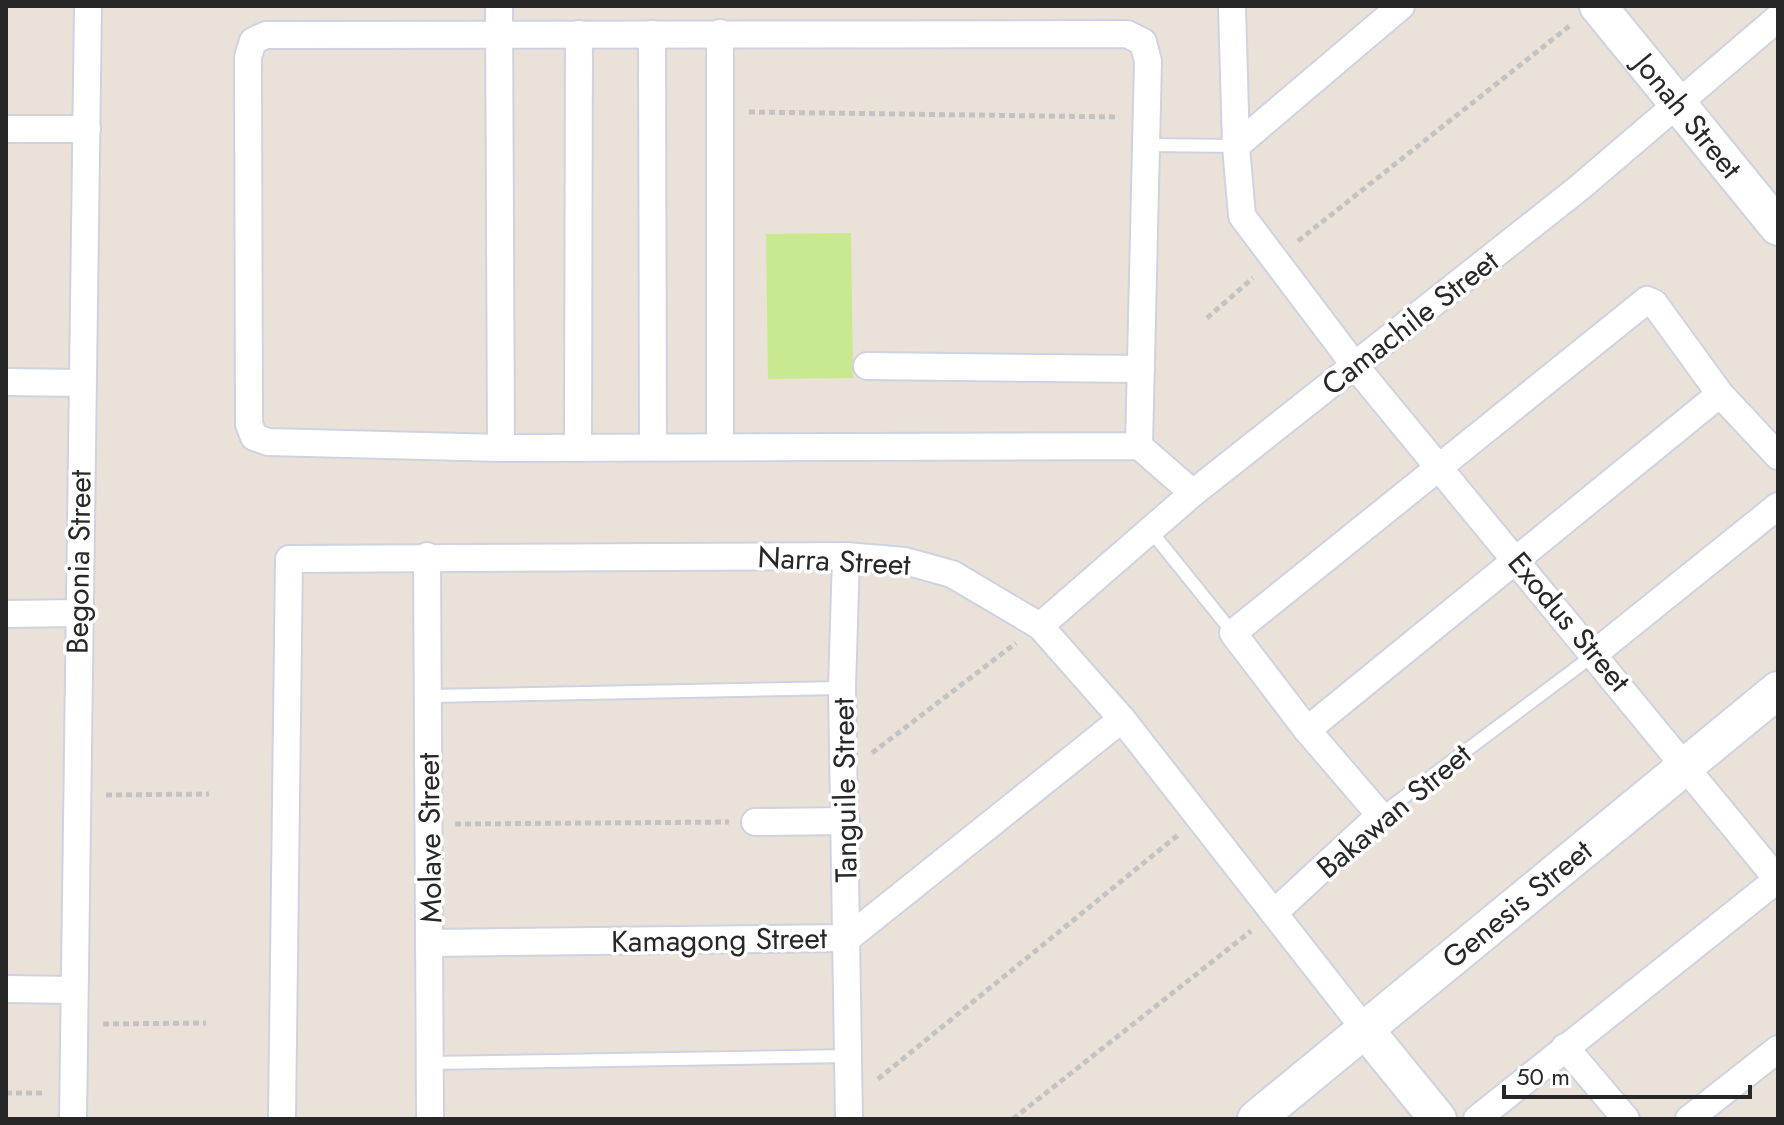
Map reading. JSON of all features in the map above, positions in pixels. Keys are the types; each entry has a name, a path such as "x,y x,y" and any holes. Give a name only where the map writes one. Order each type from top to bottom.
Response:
{"street":[{"name":"Begonia Street","path":"73,1119 88,6"},
{"path":"499,6 501,448"},
{"name":"Exodus Street","path":"1232,6 1236,146 1242,216 1356,367 1595,653 1778,880"},
{"path":"1236,146 1401,6"},
{"name":"Jonah Street","path":"1590,11 1677,105 1778,227"},
{"name":"Camachile Street","path":"1040,626 1193,493 1356,367 1677,105 1778,18"},
{"path":"720,33 720,446"},
{"path":"578,447 579,34"},
{"path":"652,34 653,446"},
{"path":"1139,446 1148,61 1143,42 1127,34 266,35 253,41 248,57 249,424 254,437 268,442 501,448 1139,446 1193,493"},
{"path":"6,129 87,129"},
{"path":"1380,815 1307,730 1233,633 1647,300 1654,303 1720,394 1778,456"},
{"path":"867,366 1141,369"},
{"path":"6,382 82,383"},
{"path":"1307,730 1720,394"},
{"name":"Bakawan Street","path":"1595,653 1778,506"},
{"name":"Molave Street","path":"427,556 430,1119"},
{"name":"Narra Street","path":"282,1119 289,559 846,556 905,561 952,574 1040,626 1122,719 1197,819 1363,1027"},
{"name":"Tanguile Street","path":"846,556 842,688 846,773 846,1056 849,1119"},
{"path":"6,614 78,613"},
{"name":"Genesis Street","path":"1256,1119 1363,1027 1778,690"},
{"name":"Kamagong Street","path":"431,943 848,938 1122,719"},
{"name":"Bakawan Street","path":"1274,913 1380,815"},
{"path":"755,822 846,821"},
{"path":"1477,1119 1778,880"},
{"path":"6,989 74,990"},
{"path":"1363,1027 1438,1119"},
{"path":"1565,1047 1626,1119"},
{"path":"1689,1119 1778,1049"}],"lane":[{"path":"1146,145 1236,146"},
{"path":"1150,530 1233,633"},
{"name":"Bakawan Street","path":"1380,815 1595,653"},
{"path":"428,696 842,688"},
{"path":"429,1063 846,1056"}],"path":[{"path":"1207,318 1273,261 1590,11"},
{"path":"720,112 1147,118"},
{"path":"846,773 1040,626"},
{"path":"76,795 209,794"},
{"path":"848,1090 867,1089 1197,819"},
{"path":"430,824 755,822"},
{"path":"1013,1119 1274,913"},
{"path":"74,1024 206,1023"},
{"path":"6,1093 73,1092"}],"green space":[{"path":"851,233 853,378 768,379 766,234"}]}
